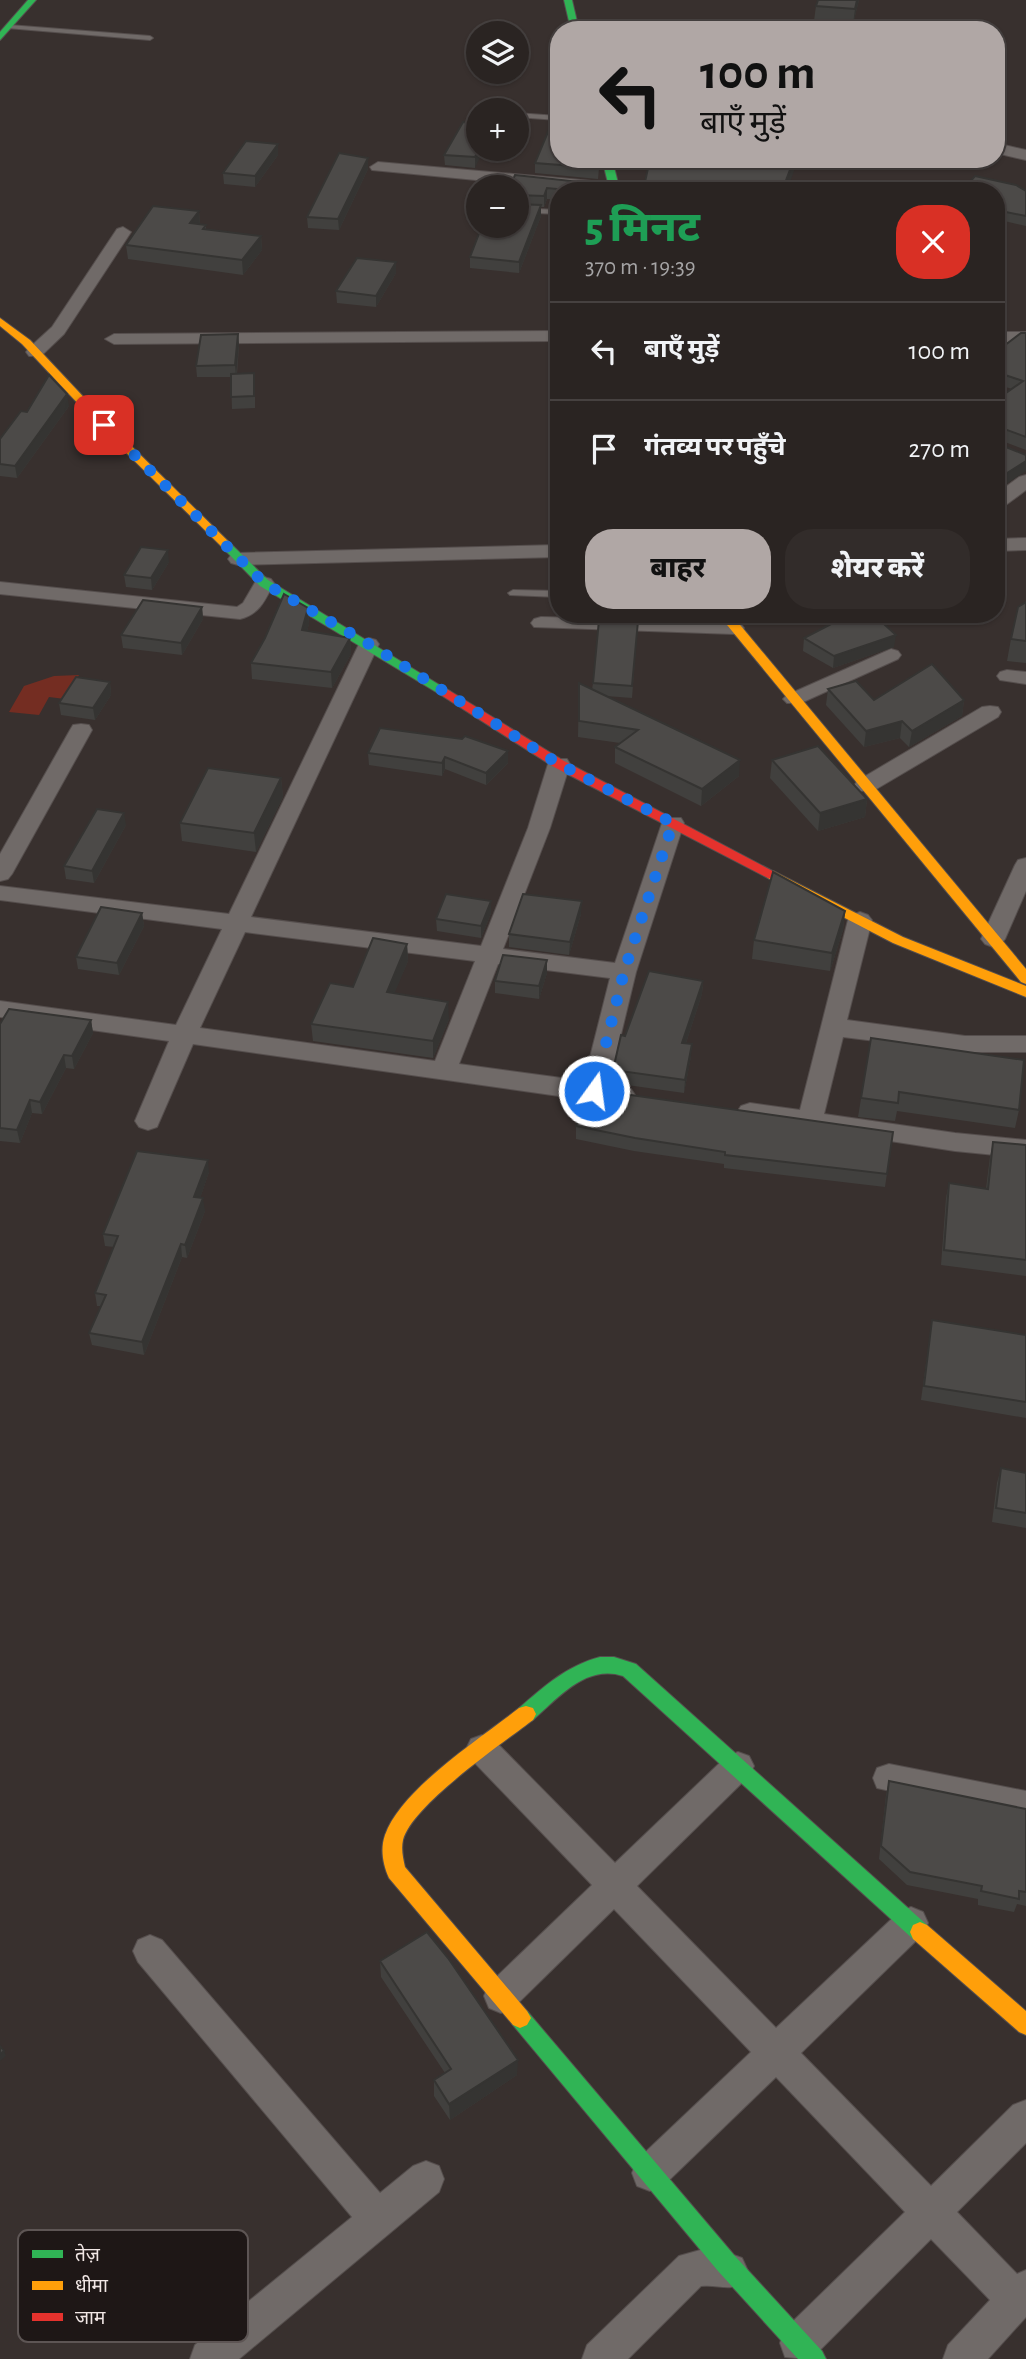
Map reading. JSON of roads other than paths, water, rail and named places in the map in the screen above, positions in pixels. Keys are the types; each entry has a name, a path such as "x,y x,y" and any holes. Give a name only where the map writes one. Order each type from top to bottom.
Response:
{"street":[{"path":"4,32 32,0"},
{"path":"568,0 573,21"},
{"path":"1005,150 1026,155"},
{"path":"378,167 550,183"},
{"path":"35,352 58,330 123,232"},
{"path":"0,321 35,352 264,583 369,644 559,764 898,940 1026,992"},
{"path":"114,339 550,336"},
{"path":"1005,337 1026,337"},
{"path":"1005,496 1026,481"},
{"path":"1005,545 1026,544"},
{"path":"238,559 550,551"},
{"path":"0,588 240,613 251,607 264,583"},
{"path":"541,623 550,623"},
{"path":"731,623 1026,979"},
{"path":"148,1121 184,1035 369,644"},
{"path":"794,699 891,655"},
{"path":"865,786 990,712"},
{"path":"0,874 81,730"},
{"path":"443,1072 539,828 559,764"},
{"path":"594,1091 624,972 673,823"},
{"path":"993,939 1023,878"},
{"path":"0,894 624,972"},
{"path":"810,1120 860,920"},
{"path":"0,1009 648,1099"},
{"path":"833,1027 965,1044 1026,1044"},
{"path":"729,1110 955,1142 1026,1149"},
{"path":"1026,2025 628,1668 614,1662 600,1661 584,1667 413,1806 396,1829 389,1850 396,1871 650,2173 807,2351 931,2212 1026,2118"},
{"path":"482,1749 931,2212 1021,2295 962,2359"},
{"path":"501,1996 738,1766"},
{"path":"889,1778 1026,1806"},
{"path":"650,2173 911,1923"},
{"path":"150,1951 378,2219"},
{"path":"248,2327 426,2179"},
{"path":"601,2359 692,2269 711,2266 736,2273"},
{"path":"209,2359 230,2342"}],"lane":[{"path":"4,32 150,38"},
{"path":"529,116 550,117"},
{"path":"529,211 550,212"},
{"path":"513,593 550,594"}]}
